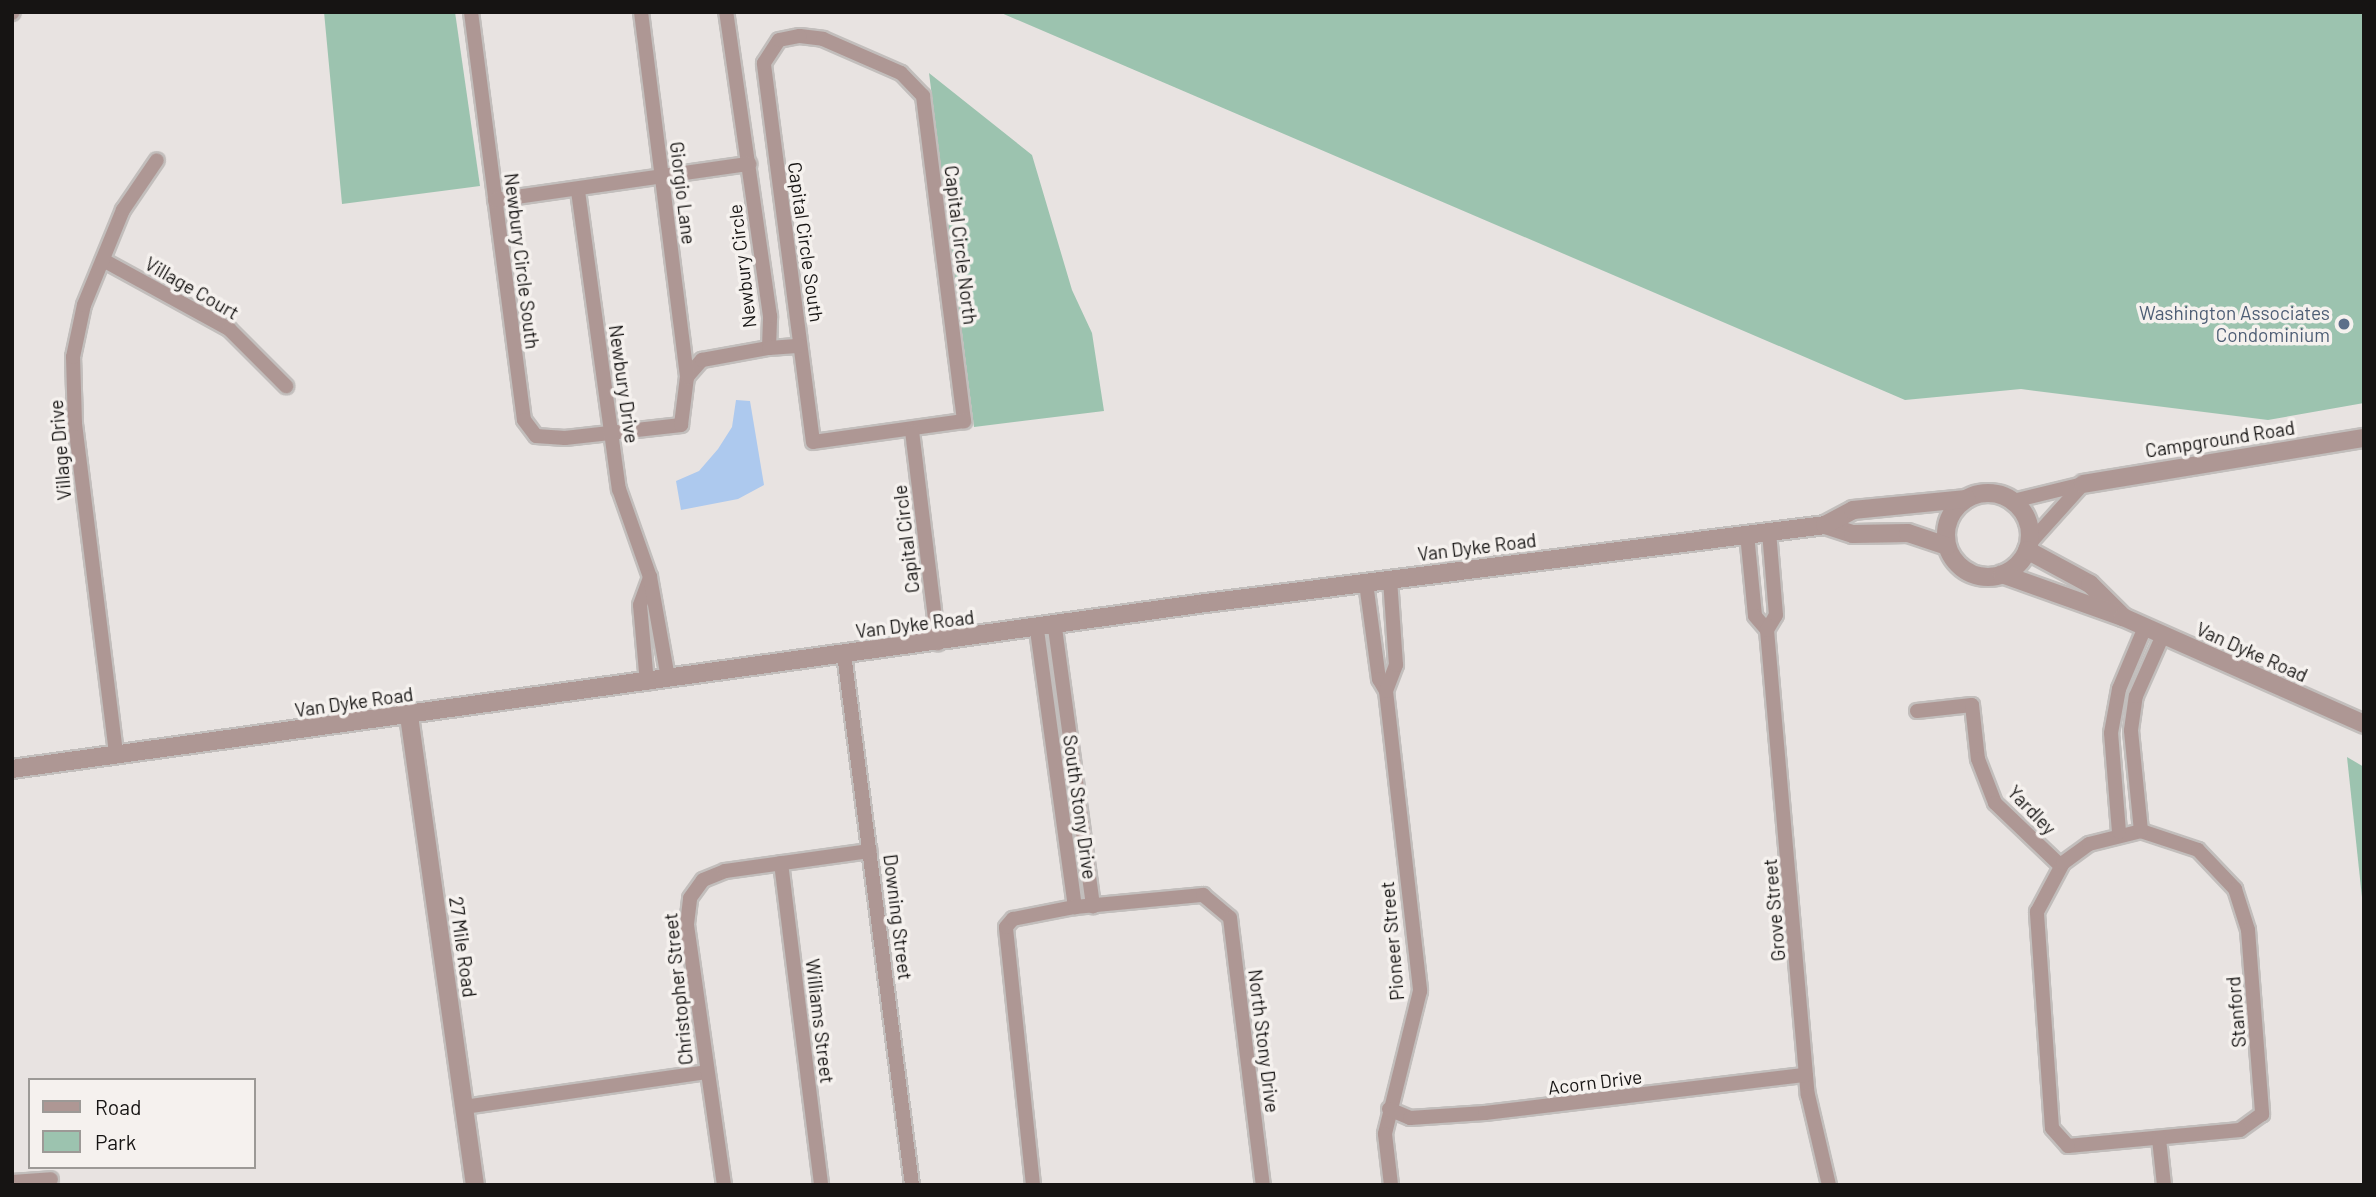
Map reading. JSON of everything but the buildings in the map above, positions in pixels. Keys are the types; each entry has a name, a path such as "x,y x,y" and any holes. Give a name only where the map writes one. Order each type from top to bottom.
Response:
{"street":[{"name":"Newbury Circle South","path":"471,12 524,420 536,436 612,435"},
{"name":"Giorgio Lane","path":"642,12 687,377"},
{"name":"Newbury Circle","path":"687,377 702,360 769,348 749,164 726,12"},
{"name":"Capital Circle South","path":"862,55 800,36 779,40 764,63 800,346 813,442 912,431"},
{"name":"Capital Circle North","path":"862,55 915,81 923,96 964,421 912,431"},
{"name":"Village Drive","path":"116,753 75,424 73,357 83,305 123,210 157,160"},
{"path":"495,200 578,191 749,164"},
{"name":"Newbury Drive","path":"578,191 619,489 650,577 668,678"},
{"name":"Village Court","path":"103,260 229,329 286,386"},
{"path":"769,348 800,346"},
{"path":"612,435 681,425 687,377"},
{"name":"Capital Circle","path":"912,431 938,643"},
{"name":"Campground Road","path":"2013,501 2083,484 2364,438"},
{"path":"2028,547 2025,516 2013,501 1992,493 1966,499 1948,519 1947,547 1975,575 2002,574 2028,547 2083,484"},
{"name":"Van Dyke Road","path":"12,769 844,654 1055,628 1366,583 1825,525 1853,510 1966,499"},
{"name":"Van Dyke Road","path":"1825,525 1853,534 1908,533 1947,547"},
{"name":"Grove Street","path":"1767,630 1776,615 1769,531"},
{"name":"Grove Street","path":"1747,534 1755,616 1767,630 1806,1075 1829,1185"},
{"name":"Van Dyke Road","path":"2028,547 2090,584 2123,617"},
{"name":"Van Dyke Road","path":"2002,574 2123,617 2364,724"},
{"path":"648,683 640,605 650,577"},
{"name":"Pioneer Street","path":"1386,691 1396,665 1390,580"},
{"name":"Pioneer Street","path":"1366,583 1379,679 1386,691 1420,991 1389,1110 1391,1185"},
{"path":"2062,866 2119,832 2111,733 2119,689 2145,627"},
{"name":"South Stony Drive","path":"1055,628 1093,906"},
{"name":"South Stony Drive","path":"1033,1185 1003,939 1013,919 1075,907 1037,630"},
{"path":"2141,831 2131,730 2136,696 2163,635"},
{"name":"Downing Street","path":"844,654 912,1185"},
{"name":"Yardley","path":"1917,712 1972,705 1978,759 1996,803 2062,866"},
{"name":"27 Mile Road","path":"409,716 475,1185"},
{"name":"Stanford","path":"2062,866 2037,912 2034,935 2052,1128 2060,1142 2075,1147 2249,1128 2264,1105 2248,930 2235,889 2198,850 2141,831 2119,832"},
{"name":"Christopher Street","path":"724,1185 687,924 690,898 713,874 870,851"},
{"name":"Williams Street","path":"781,863 821,1185"},
{"name":"North Stony Drive","path":"1093,906 1203,895 1220,904 1230,918 1263,1185"},
{"path":"1075,907 1093,906"},
{"path":"464,1107 706,1072"},
{"name":"Acorn Drive","path":"1389,1110 1410,1118 1485,1113 1806,1075"},
{"path":"2160,1139 2164,1185"},
{"path":"12,1182 51,1178"}],"green space":[{"path":"324,12 455,12 480,186 342,204"},
{"path":"999,12 2364,12 2364,403 2268,420 2021,389 1905,400"},
{"path":"929,73 1032,155 1072,290 1092,333 1104,411 974,427"},
{"path":"2347,757 2364,767 2364,916"}],"water":[{"path":"736,400 750,401 764,485 738,499 681,510 676,481 699,471 718,449 732,427"}],"place":[{"name":"Washington Associates Condominium","path":"2344,324"}]}
